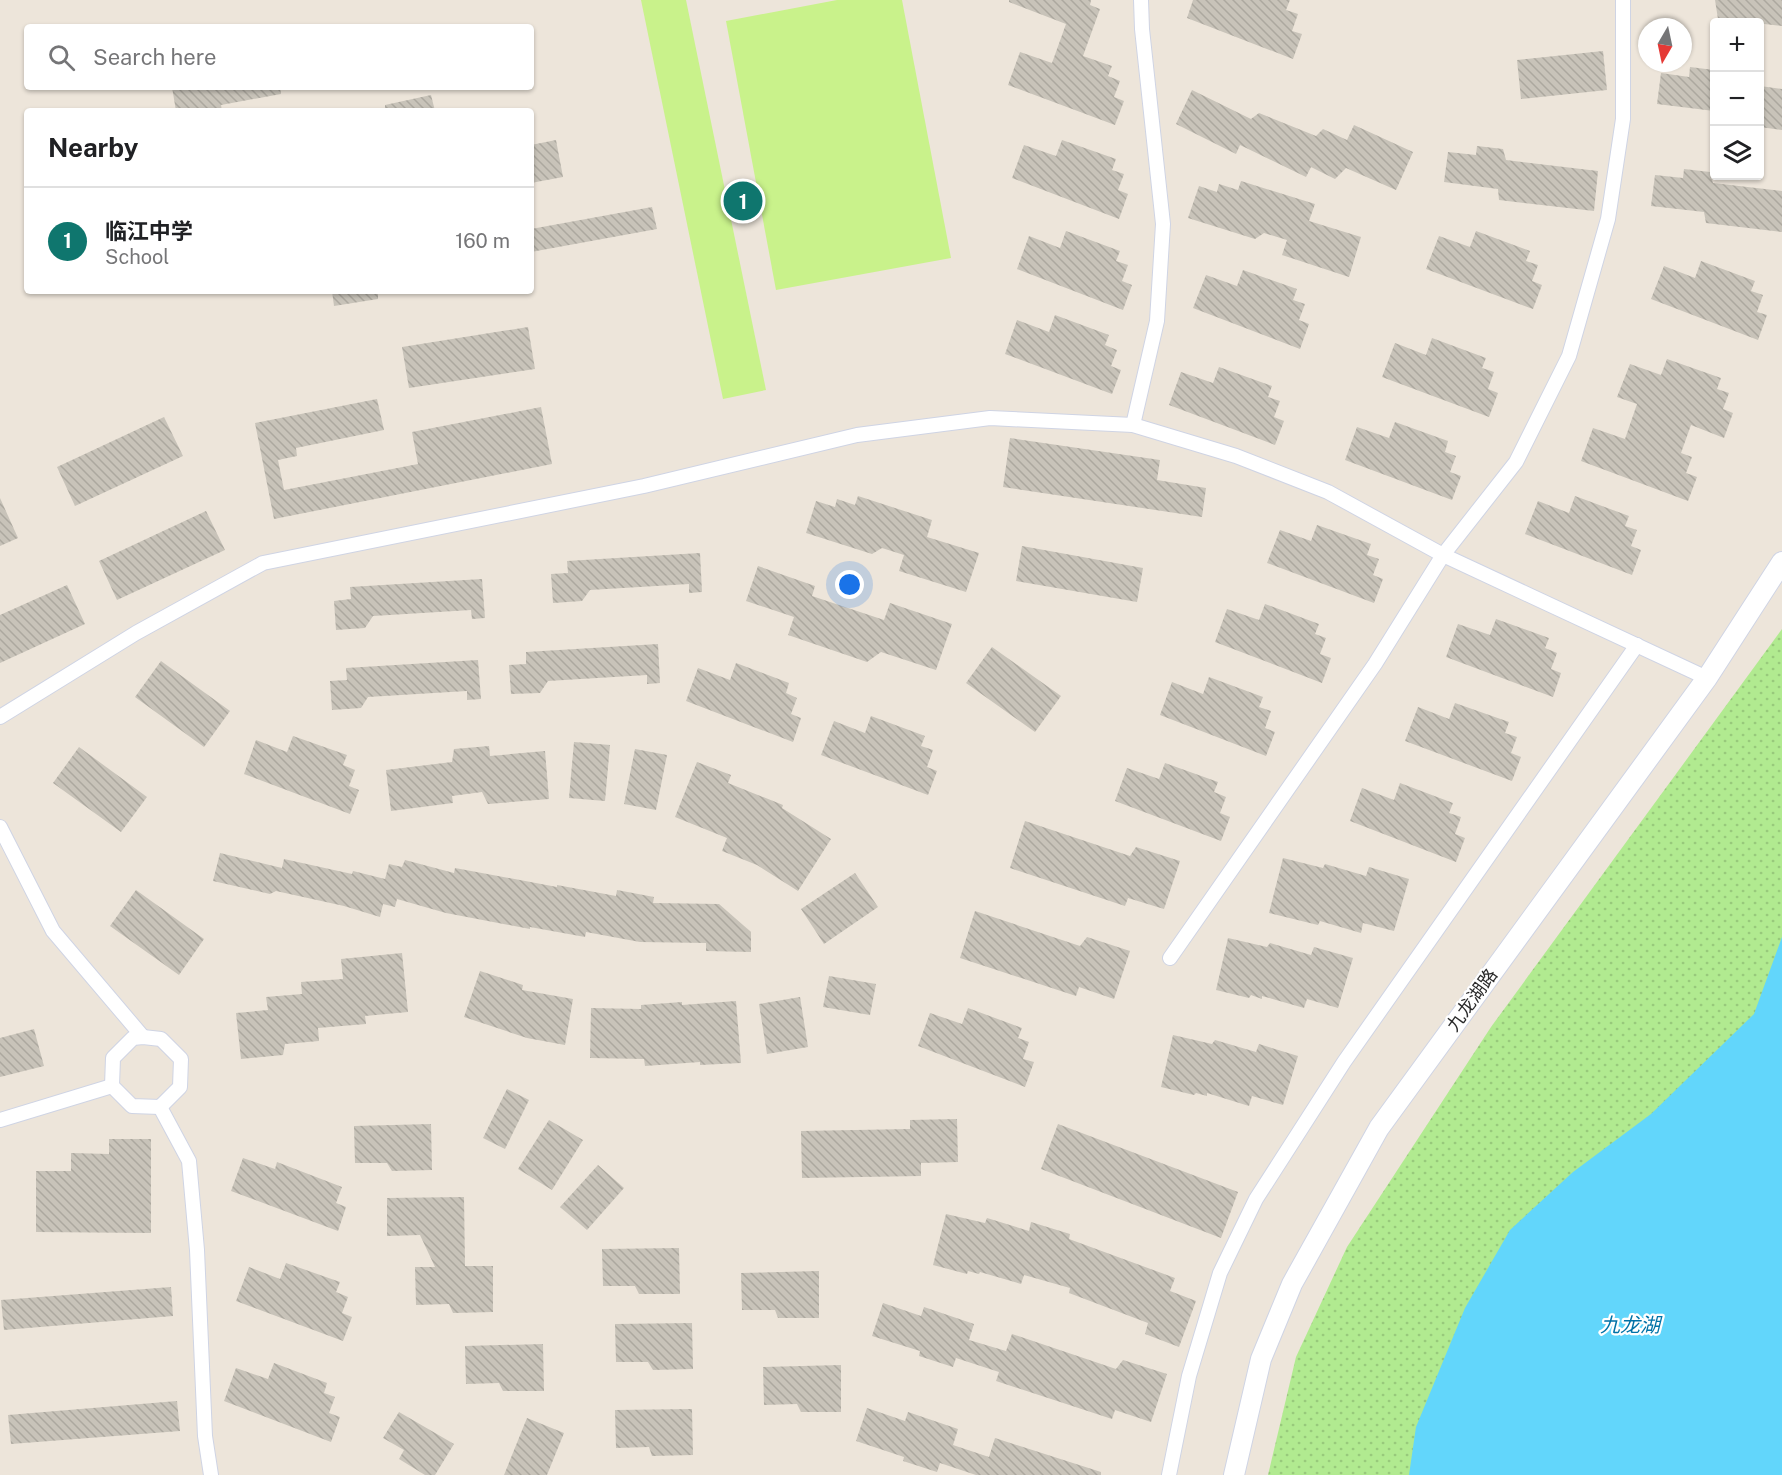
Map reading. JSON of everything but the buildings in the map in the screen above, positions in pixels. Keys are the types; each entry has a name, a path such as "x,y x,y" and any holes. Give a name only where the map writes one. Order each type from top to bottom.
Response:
{"street":[{"path":"1133,425 1157,321 1163,224 1140,0"},
{"path":"1170,958 1375,664 1443,555 1516,462 1569,356 1608,219 1623,119 1623,0"},
{"path":"0,717 136,633 262,563 644,486 857,435 990,418 1133,425 1236,456 1328,492 1443,555 1707,678"},
{"name":"九龙湖路","path":"1234,1475 1261,1359 1288,1294 1379,1128 1707,678 1782,562"},
{"path":"1169,1475 1189,1376 1220,1273 1256,1199 1344,1062 1637,645"},
{"path":"0,827 53,932 143,1038"},
{"path":"133,1038 161,1039 181,1059 180,1088 160,1107 132,1106 112,1086 113,1058 133,1038"},
{"path":"0,1120 112,1086"},
{"path":"160,1107 189,1161 197,1250 205,1436 211,1475"}],"green space":[{"path":"641,0 686,0 766,390 723,399"},
{"path":"837,0 902,0 951,258 776,290 726,21"},
{"path":"1782,629 1782,1475 1268,1475 1296,1357 1347,1247 1491,1027"}],"water":[{"name":"九龙湖","path":"1782,937 1782,1475 1409,1475 1416,1427 1465,1308 1510,1230 1573,1172 1651,1114 1754,1014"}],"place":[{"name":"临江中学","path":"743,201"}]}
